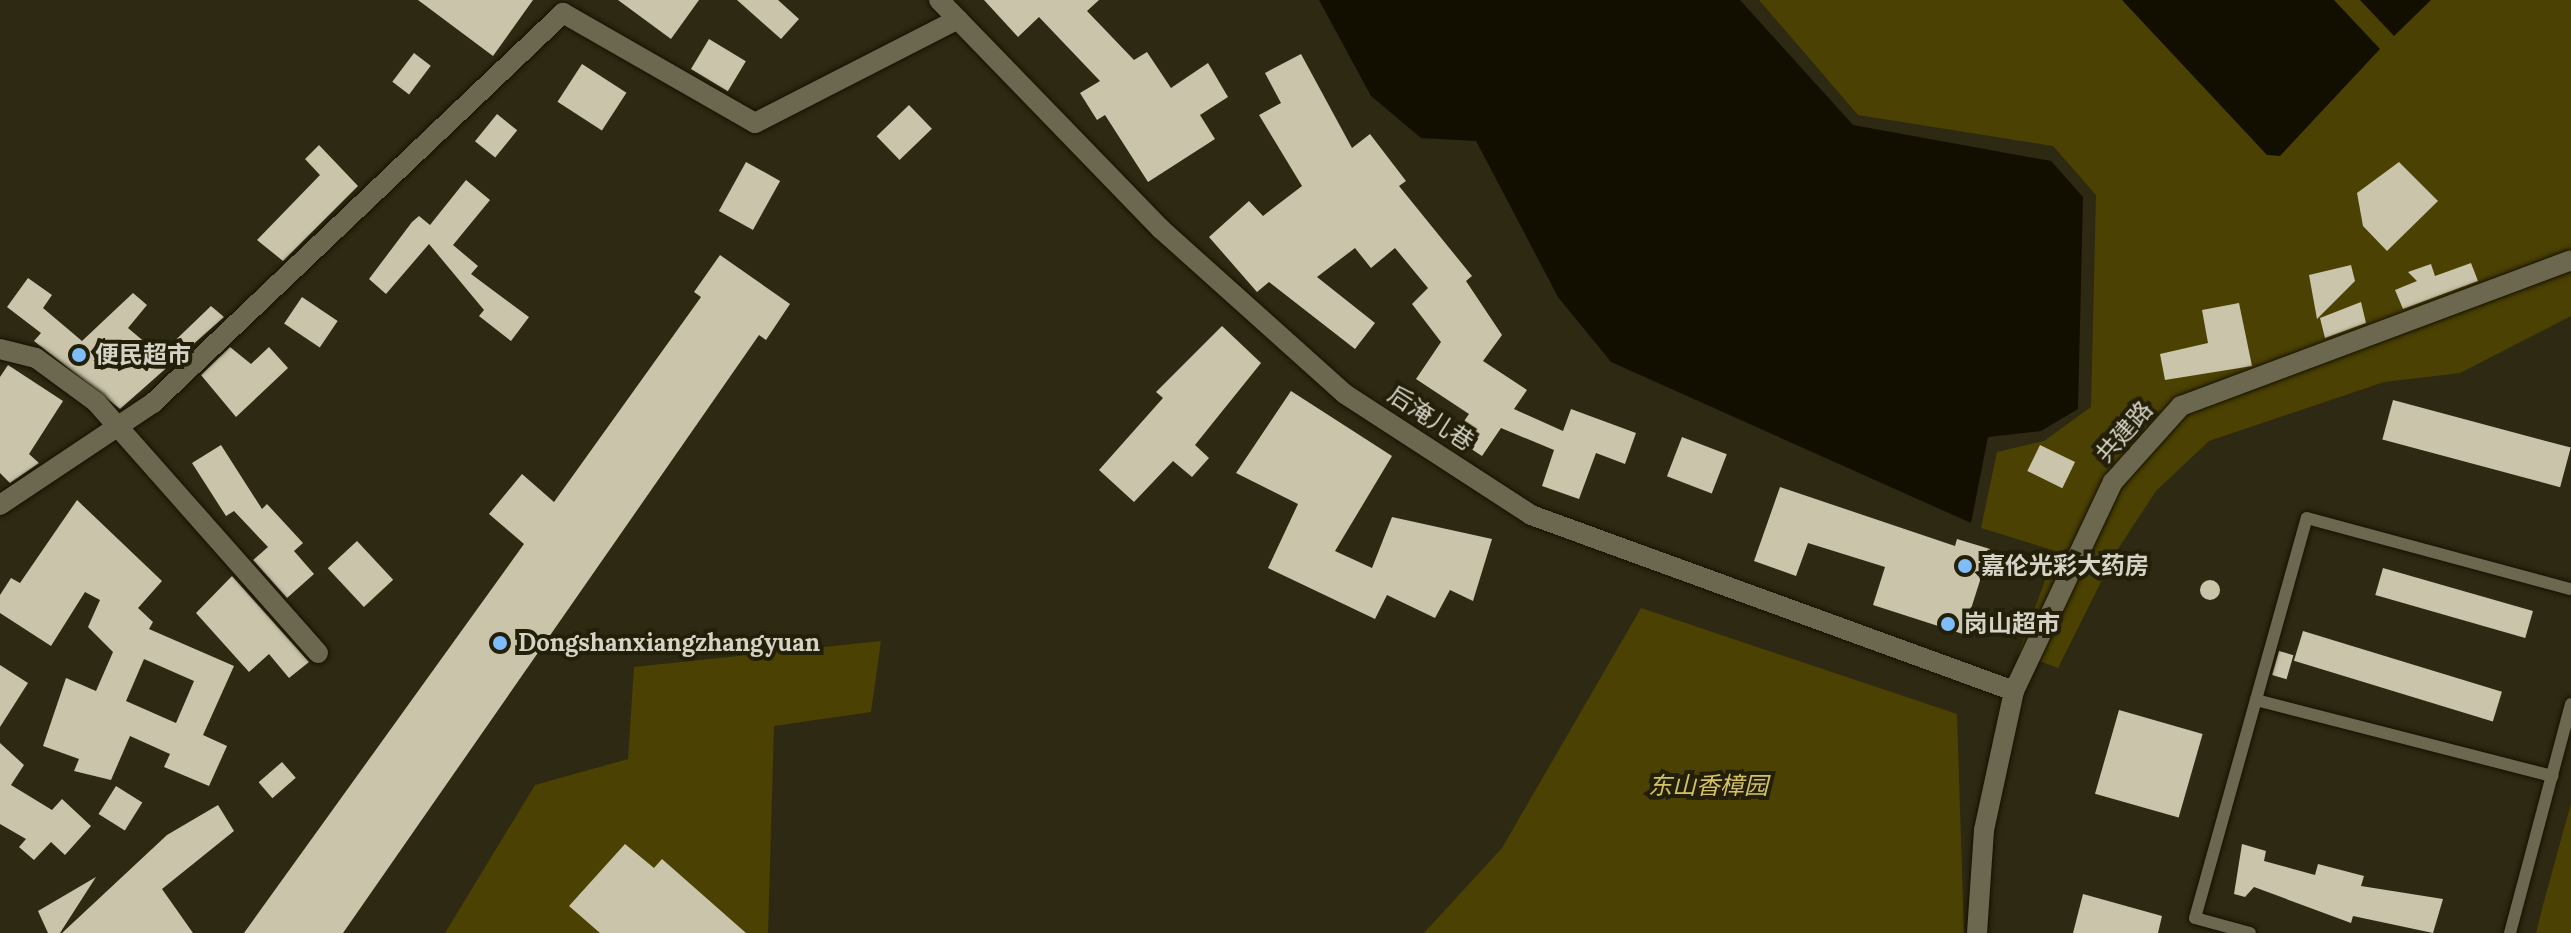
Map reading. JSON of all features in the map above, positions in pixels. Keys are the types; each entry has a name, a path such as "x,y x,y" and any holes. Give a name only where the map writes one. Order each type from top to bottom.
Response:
{"street":[{"name":"后淹儿巷","path":"939,0 1161,229 1345,394 1531,515 2014,691"},
{"path":"0,505 153,403 563,13 755,123 958,19"},
{"name":"共建路","path":"1977,933 1984,830 2014,691 2113,482 2181,406 2571,260"},
{"path":"0,349 36,358 118,427 318,653"}],"lane":[{"path":"2250,933 2195,918 2307,518 2571,589"},
{"path":"2256,700 2552,776"},
{"path":"2510,933 2571,704"}],"green space":[{"path":"1759,0 2571,0 2571,316 2460,373 2384,382 2209,441 2156,491 2116,552 2058,668 2018,653 2056,551 1981,528 1997,452 2044,441 2091,407 2096,195 2053,146 1858,115"},
{"name":"东山香樟园","path":"1641,608 1957,714 1964,933 1424,933 1502,848"},
{"path":"881,641 871,712 774,726 768,933 445,933 535,785 628,759 634,667"},
{"path":"2571,803 2571,933 2536,933 2543,905"}],"shaded area":[{"path":"1319,0 1740,0 1853,125 2051,161 2083,197 2078,409 2041,431 1988,437 1971,523 1611,362 1558,297 1476,141 1421,138 1371,96"},
{"path":"2122,0 2334,0 2380,49 2280,156 2267,155"},
{"path":"2360,0 2431,0 2394,36"}],"building":[{"path":"418,0 533,0 493,56"},
{"path":"618,0 699,0 671,39"},
{"path":"737,0 778,0 799,19 781,39"},
{"path":"984,0 1099,0 1087,11 1134,60 1147,52 1171,88 1208,63 1228,97 1200,115 1215,139 1148,182 1105,115 1097,120 1080,93 1100,81 1039,17 1018,37"},
{"path":"709,39 746,61 728,91 691,69"},
{"path":"414,53 431,66 409,94 392,82"},
{"path":"1301,54 1352,148 1370,134 1406,181 1399,186 1472,276 1466,281 1502,335 1483,361 1527,390 1514,409 1563,431 1571,409 1636,433 1625,464 1596,453 1579,499 1542,486 1554,450 1501,428 1482,456 1453,437 1469,414 1416,379 1441,342 1412,304 1428,288 1395,248 1371,268 1355,248 1317,277 1375,323 1355,349 1269,282 1257,292 1209,237 1249,201 1263,216 1302,186 1259,115 1281,103 1265,73"},
{"path":"582,64 626,93 602,131 557,102"},
{"path":"909,105 932,129 900,160 877,136"},
{"path":"497,114 517,130 495,158 475,141"},
{"path":"319,145 358,186 283,261 257,240 320,175 305,159"},
{"path":"746,162 780,181 753,230 719,211"},
{"path":"2399,162 2438,201 2387,251 2363,226 2357,193"},
{"path":"466,180 490,200 453,245 478,266 471,274 529,317 511,341 479,316 484,310 429,244 386,294 369,279 412,222 419,216 430,225"},
{"path":"720,255 790,304 766,340 759,335 343,933 244,933 524,544 489,514 522,474 554,502 701,297 694,292"},
{"path":"2471,263 2478,281 2403,309 2395,290 2417,281 2408,272 2431,264 2435,276"},
{"path":"2351,265 2355,281 2317,319 2309,275"},
{"path":"28,278 52,295 43,308 82,341 133,293 147,305 128,328 160,355 211,306 224,317 120,409 34,341 41,333 7,307"},
{"path":"302,297 338,321 320,348 284,324"},
{"path":"2361,302 2366,323 2325,338 2320,318"},
{"path":"2239,303 2252,366 2165,380 2160,354 2208,343 2202,310"},
{"path":"1222,326 1261,363 1195,445 1209,458 1192,477 1173,461 1134,502 1099,470 1163,398 1156,392"},
{"path":"230,347 251,364 269,347 288,368 236,417 201,375"},
{"path":"8,365 63,401 29,454 39,463 10,483 0,473 0,377"},
{"path":"1291,391 1392,456 1335,551 1372,568 1392,517 1492,539 1473,601 1450,590 1435,618 1387,595 1375,619 1268,568 1298,504 1236,473"},
{"path":"2393,400 2571,448 2560,487 2382,440"},
{"path":"1682,437 1727,454 1712,493 1667,476"},
{"path":"221,445 262,509 267,504 303,543 294,551 314,574 287,598 253,560 268,547 234,511 226,516 192,463"},
{"path":"2040,445 2075,462 2062,488 2027,471"},
{"path":"1780,487 1955,546 1957,539 1990,549 1963,634 1873,605 1885,567 1808,543 1796,576 1754,561"},
{"path":"77,500 162,581 138,608 153,622 149,629 234,666 203,735 227,746 209,786 164,767 170,754 130,736 111,780 74,771 79,759 43,746 66,678 96,691 113,652 88,627 100,600 85,592 51,646 0,613 0,595 11,578 20,583","holes":["144,659 194,681 176,723 126,701"]},
{"path":"357,541 393,580 364,607 328,568"},
{"path":"2383,568 2533,611 2525,638 2375,595"},
{"path":"232,576 309,662 289,678 269,654 249,672 196,613"},
{"path":"2206,580 2214,580 2220,590 2214,600 2206,600 2200,594 2200,586"},
{"path":"2303,631 2502,692 2493,721 2294,661"},
{"path":"2279,651 2293,655 2287,679 2272,675"},
{"path":"0,665 28,683 0,727"},
{"path":"2119,710 2203,734 2179,818 2095,794"},
{"path":"0,743 24,765 11,785 52,810 62,799 91,826 65,855 51,842 34,860 19,847 26,839 0,824"},
{"path":"282,762 296,778 272,798 259,782"},
{"path":"116,786 142,802 125,830 99,814"},
{"path":"218,805 234,831 162,889 193,933 62,933 167,835"},
{"path":"625,844 654,868 662,859 746,933 600,933 569,906"},
{"path":"2242,844 2266,851 2264,861 2315,875 2318,864 2364,876 2361,886 2443,899 2433,933 2353,916 2351,923 2254,887 2245,897 2234,894"},
{"path":"96,877 60,933 48,933 38,911"},
{"path":"2083,894 2162,916 2158,933 2073,933"}],"place":[{"name":"便民超市","path":"79,355"},
{"name":"嘉伦光彩大药房","path":"1965,566"},
{"name":"岗山超市","path":"1948,624"},
{"name":"Dongshanxiangzhangyuan","path":"500,643"}]}
